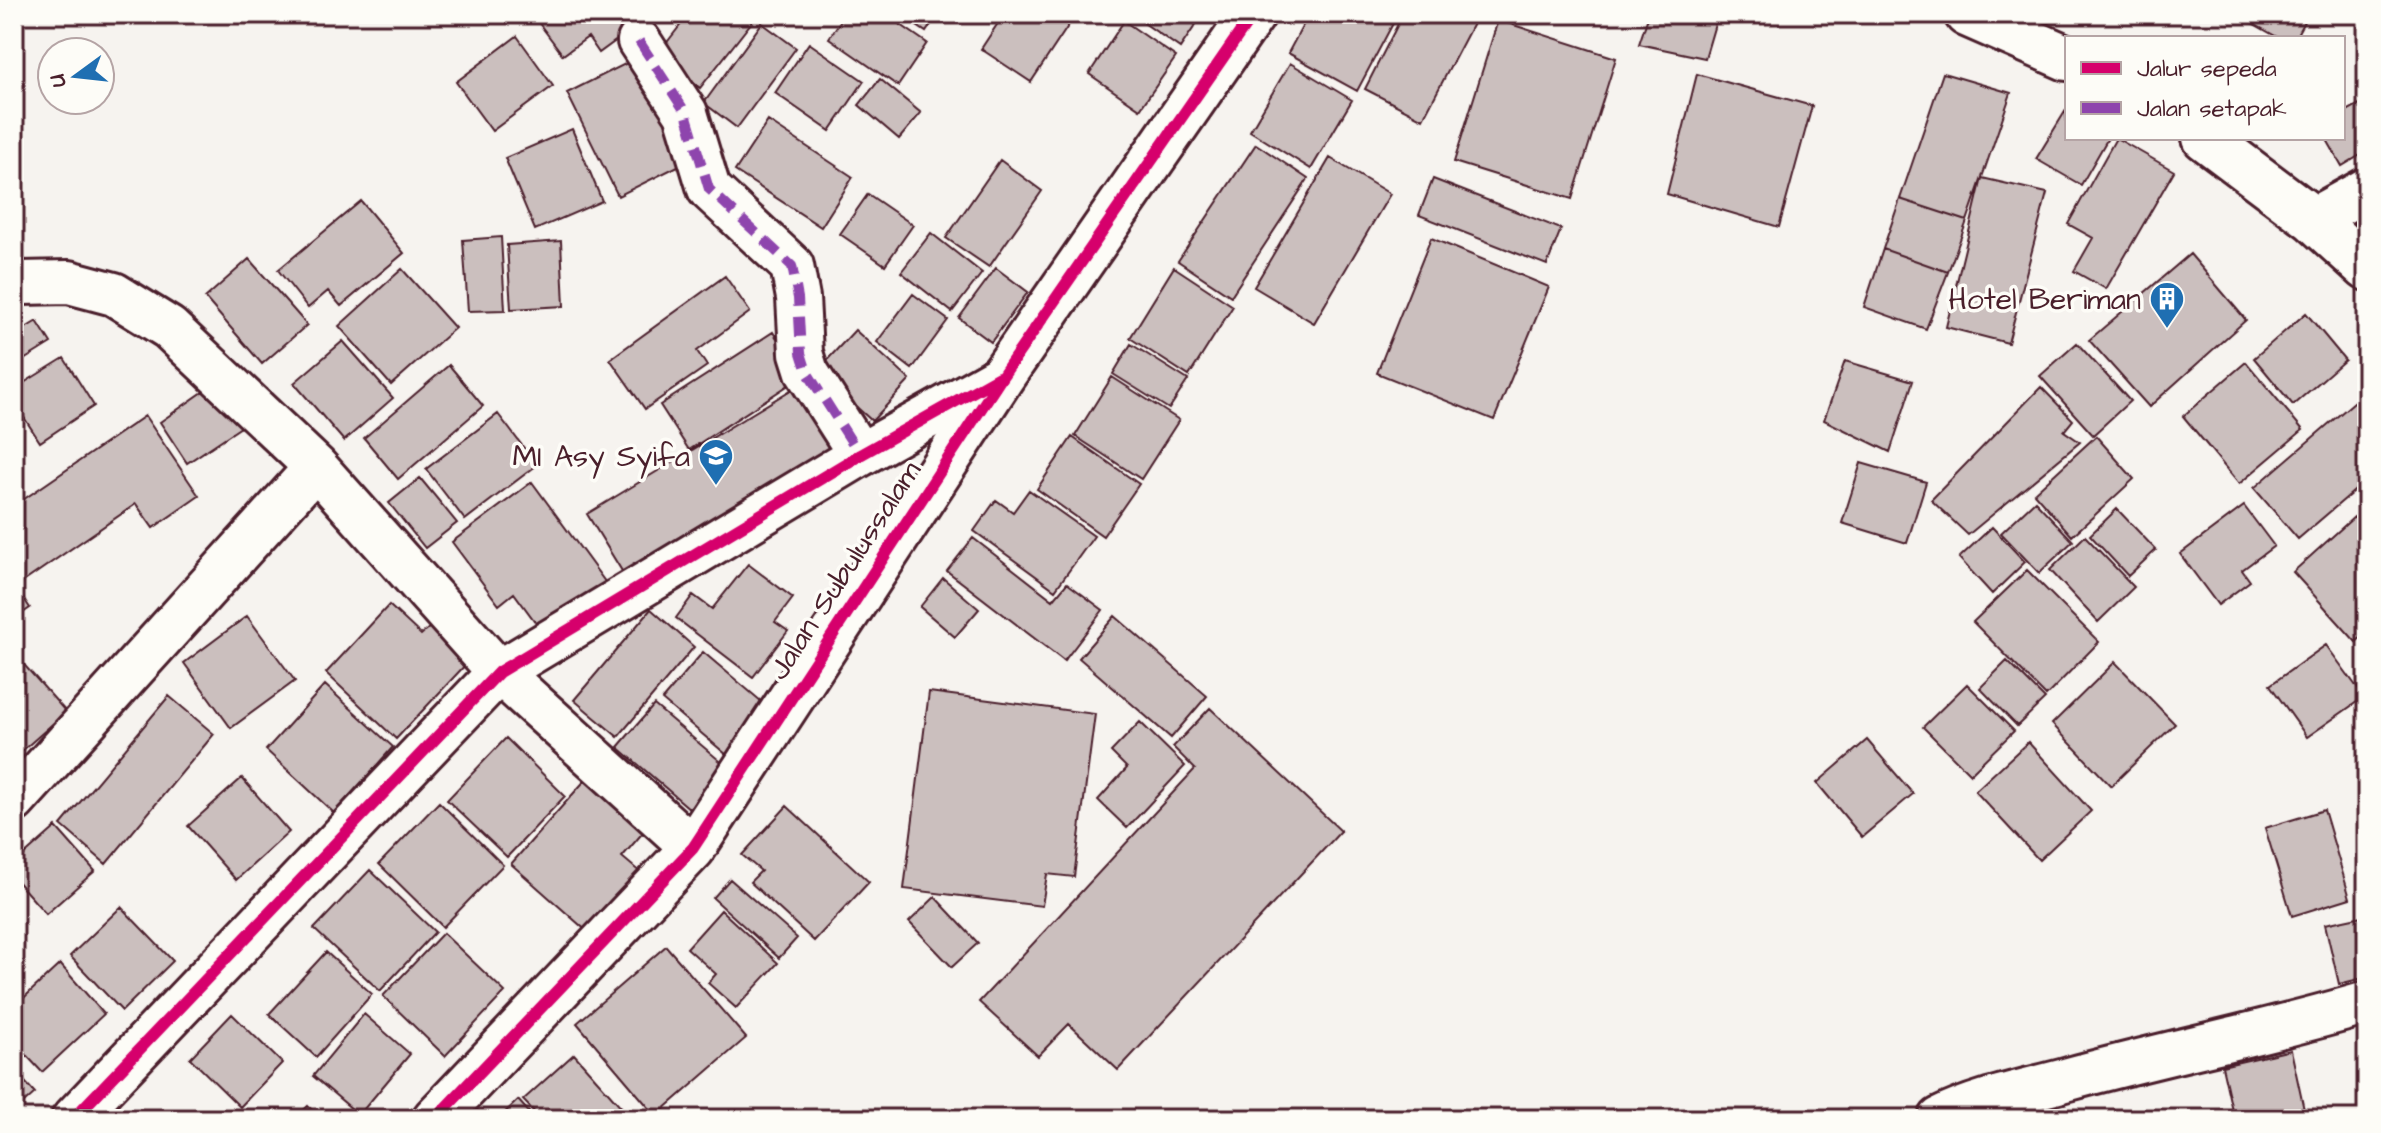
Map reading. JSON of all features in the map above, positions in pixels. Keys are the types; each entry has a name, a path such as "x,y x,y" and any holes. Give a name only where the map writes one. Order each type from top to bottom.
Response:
{"main road":[{"name":"Jalan Subulussalam","path":"435,1119 693,848 1003,375 1253,14"},
{"path":"1967,14 2065,57"},
{"path":"2208,140 2313,219 2367,268"}],"street":[{"path":"639,41 686,113 709,189 792,266 798,298 801,353 807,372 860,455"},
{"path":"2313,219 2367,189"},
{"path":"14,285 69,282 114,294 169,328 316,467 499,672 693,848"},
{"path":"73,1119 499,672 860,455 1003,375"},
{"path":"14,801 316,467"},
{"path":"1940,1119 1962,1108 1993,1099 2367,1003"}],"building":[{"path":"540,14 639,14 644,20 599,53 588,37 563,55 535,18"},
{"path":"689,14 758,14 700,88 658,54"},
{"path":"845,14 885,14 927,43 898,86 829,38"},
{"path":"899,14 938,14 926,32"},
{"path":"1004,14 1076,14 1031,82 981,49"},
{"path":"1131,14 1203,14 1180,48"},
{"path":"1309,14 1398,14 1357,91 1288,53"},
{"path":"1403,14 1478,14 1423,119 1365,89"},
{"path":"1649,14 1718,14 1705,58 1639,44"},
{"path":"2236,14 2308,14 2296,36 2275,36"},
{"path":"1498,20 1616,58 1572,199 1454,162"},
{"path":"1124,21 1176,57 1140,109 1089,74"},
{"path":"762,23 796,48 737,128 704,103"},
{"path":"517,36 553,86 492,131 456,82"},
{"path":"809,43 864,81 830,131 775,93"},
{"path":"641,56 692,159 618,196 567,93"},
{"path":"1290,63 1352,100 1311,169 1250,131"},
{"path":"1943,73 2011,93 1967,221 1900,199"},
{"path":"1697,74 1812,106 1779,227 1667,194"},
{"path":"880,79 921,113 899,139 859,105"},
{"path":"2367,100 2367,151 2342,166 2327,140 2345,140 2345,112"},
{"path":"2065,112 2065,140 2107,140 2081,185 2036,159"},
{"path":"768,121 853,177 821,227 735,171"},
{"path":"572,129 602,201 535,230 505,158"},
{"path":"2115,140 2174,171 2106,289 2074,271 2093,238 2068,224"},
{"path":"1256,144 1308,179 1231,296 1178,261"},
{"path":"1330,158 1390,194 1314,323 1254,287"},
{"path":"1000,160 1042,191 989,267 946,238"},
{"path":"1982,178 2047,193 2008,343 1946,327"},
{"path":"1433,179 1561,229 1547,265 1419,215"},
{"path":"868,194 913,225 885,265 840,234"},
{"path":"1900,199 1967,221 1948,272 1883,249"},
{"path":"361,201 404,253 341,306 328,291 308,308 278,270"},
{"path":"931,233 982,273 952,312 901,272"},
{"path":"501,237 505,310 468,311 463,240"},
{"path":"1431,238 1549,287 1494,420 1377,373"},
{"path":"561,241 564,306 511,309 507,245"},
{"path":"1883,249 1948,272 1926,329 1864,307"},
{"name":"Hotel Beriman","path":"2190,254 2246,320 2149,407 2089,340"},
{"path":"249,259 307,325 262,364 205,298"},
{"path":"1174,267 1233,306 1189,376 1130,338"},
{"path":"996,268 1028,292 991,342 959,318"},
{"path":"402,269 455,328 391,385 339,326"},
{"path":"725,276 750,312 697,351 707,366 645,409 610,359"},
{"path":"913,294 948,320 912,369 877,342"},
{"path":"2306,313 2345,360 2293,405 2254,358"},
{"path":"37,321 51,343 14,366 14,335"},
{"path":"855,330 910,380 872,421 817,371"},
{"path":"773,332 801,377 689,450 660,405"},
{"path":"343,341 393,398 344,441 294,383"},
{"path":"2077,343 2130,401 2093,435 2040,376"},
{"path":"1131,344 1188,380 1169,409 1113,374"},
{"path":"64,358 94,406 40,442 14,402 14,389"},
{"path":"1845,361 1913,381 1890,452 1824,420"},
{"path":"2246,362 2303,430 2239,484 2183,416"},
{"path":"449,365 483,406 398,479 364,438"},
{"path":"1112,377 1179,420 1141,479 1075,436"},
{"path":"213,385 241,427 187,463 160,422"},
{"name":"MI Asy Syifa","path":"799,385 844,459 633,589 587,514"},
{"path":"2041,387 2073,420 2064,431 2080,442 1968,535 1931,500"},
{"path":"2361,396 2367,404 2367,480 2298,539 2254,488"},
{"path":"498,414 537,465 465,520 426,469"},
{"path":"145,416 199,496 153,528 136,504 16,587 30,608 14,619 14,506"},
{"path":"2096,436 2134,479 2072,536 2034,493"},
{"path":"1072,437 1139,484 1103,536 1037,489"},
{"path":"1861,463 1926,482 1907,543 1842,523"},
{"path":"420,478 457,523 425,548 389,503"},
{"path":"532,482 611,590 571,619 563,609 539,627 514,593 499,605 452,542"},
{"path":"1029,490 1094,536 1055,590 974,531 996,500 1013,512"},
{"path":"2035,501 2073,541 2039,573 2001,533"},
{"path":"2244,506 2274,546 2242,570 2250,581 2218,605 2180,554"},
{"path":"2117,509 2156,550 2128,576 2090,535"},
{"path":"2354,517 2367,533 2367,632 2356,642 2293,572"},
{"path":"1992,527 2025,562 1992,594 1959,558"},
{"path":"2085,536 2134,587 2098,622 2050,570"},
{"path":"973,538 1053,600 1067,583 1103,610 1064,661 947,571"},
{"path":"748,564 793,598 775,622 788,631 753,677 676,618 693,595 712,609"},
{"path":"2027,570 2099,642 2046,696 1973,622"},
{"path":"943,578 979,609 955,637 920,607"},
{"path":"389,605 421,635 431,626 469,661 396,739 326,673"},
{"path":"651,609 694,647 618,737 574,700"},
{"path":"247,616 295,681 231,728 184,663"},
{"path":"1115,616 1207,696 1171,738 1079,658"},
{"path":"2326,645 2364,697 2307,737 2270,685"},
{"path":"703,652 768,707 727,755 662,700"},
{"path":"18,658 66,712 14,758 14,662"},
{"path":"2007,661 2045,699 2017,726 1980,688"},
{"path":"2115,662 2175,724 2111,786 2052,724"},
{"path":"1967,684 2014,731 1970,774 1923,727"},
{"path":"325,685 393,747 334,813 266,750"},
{"path":"929,692 1095,714 1074,877 1047,874 1042,906 904,889"},
{"path":"169,696 214,734 106,864 61,825"},
{"path":"654,705 726,766 690,809 618,747"},
{"path":"1210,708 1341,831 1118,1070 1069,1024 1038,1056 979,1002 1195,769 1173,747"},
{"path":"1140,722 1185,766 1127,828 1098,800 1127,768 1111,752"},
{"path":"506,738 565,796 507,857 447,800"},
{"path":"1867,740 1913,794 1862,837 1817,783"},
{"path":"2028,742 2091,811 2039,860 1975,791"},
{"path":"588,777 646,829 622,857 641,873 589,933 511,864"},
{"path":"242,778 289,832 236,880 188,826"},
{"path":"439,802 503,865 443,927 379,864"},
{"path":"787,806 869,882 814,941 750,882 761,871 742,855"},
{"path":"2324,810 2350,898 2292,916 2265,828"},
{"path":"56,827 95,871 46,914 14,878 14,864"},
{"path":"370,870 435,932 380,991 314,929"},
{"path":"730,879 797,938 779,958 713,898"},
{"path":"935,897 978,943 952,967 909,922"},
{"path":"121,907 173,961 122,1011 70,956"},
{"path":"721,910 778,963 736,1008 708,983 716,974 687,948"},
{"path":"2367,915 2367,977 2339,984 2325,924"},
{"path":"443,933 505,992 445,1056 383,996"},
{"path":"666,946 746,1038 656,1116 577,1023"},
{"path":"326,952 372,994 316,1057 269,1014"},
{"path":"60,964 104,1014 42,1072 14,1042 14,1007"},
{"path":"232,1014 282,1063 240,1107 190,1058"},
{"path":"364,1014 410,1054 359,1115 313,1076"},
{"path":"2291,1050 2306,1119 2234,1119 2222,1066"},
{"path":"574,1054 632,1119 541,1119 523,1100"},
{"path":"14,1070 35,1093 14,1112"},
{"path":"518,1100 535,1119 498,1119"},
{"path":"308,1106 321,1119 294,1119"}],"marked path":[{"path":"639,41 686,113 709,189 792,266 798,298 801,353 807,372 860,455"}],"cycle path":[{"path":"435,1119 693,848 1003,375 1253,14"},
{"path":"73,1119 499,672 860,455 999,377"}],"place":[{"name":"Hotel Beriman","path":"2167,330"},
{"name":"MI Asy Syifa","path":"716,487"}]}
